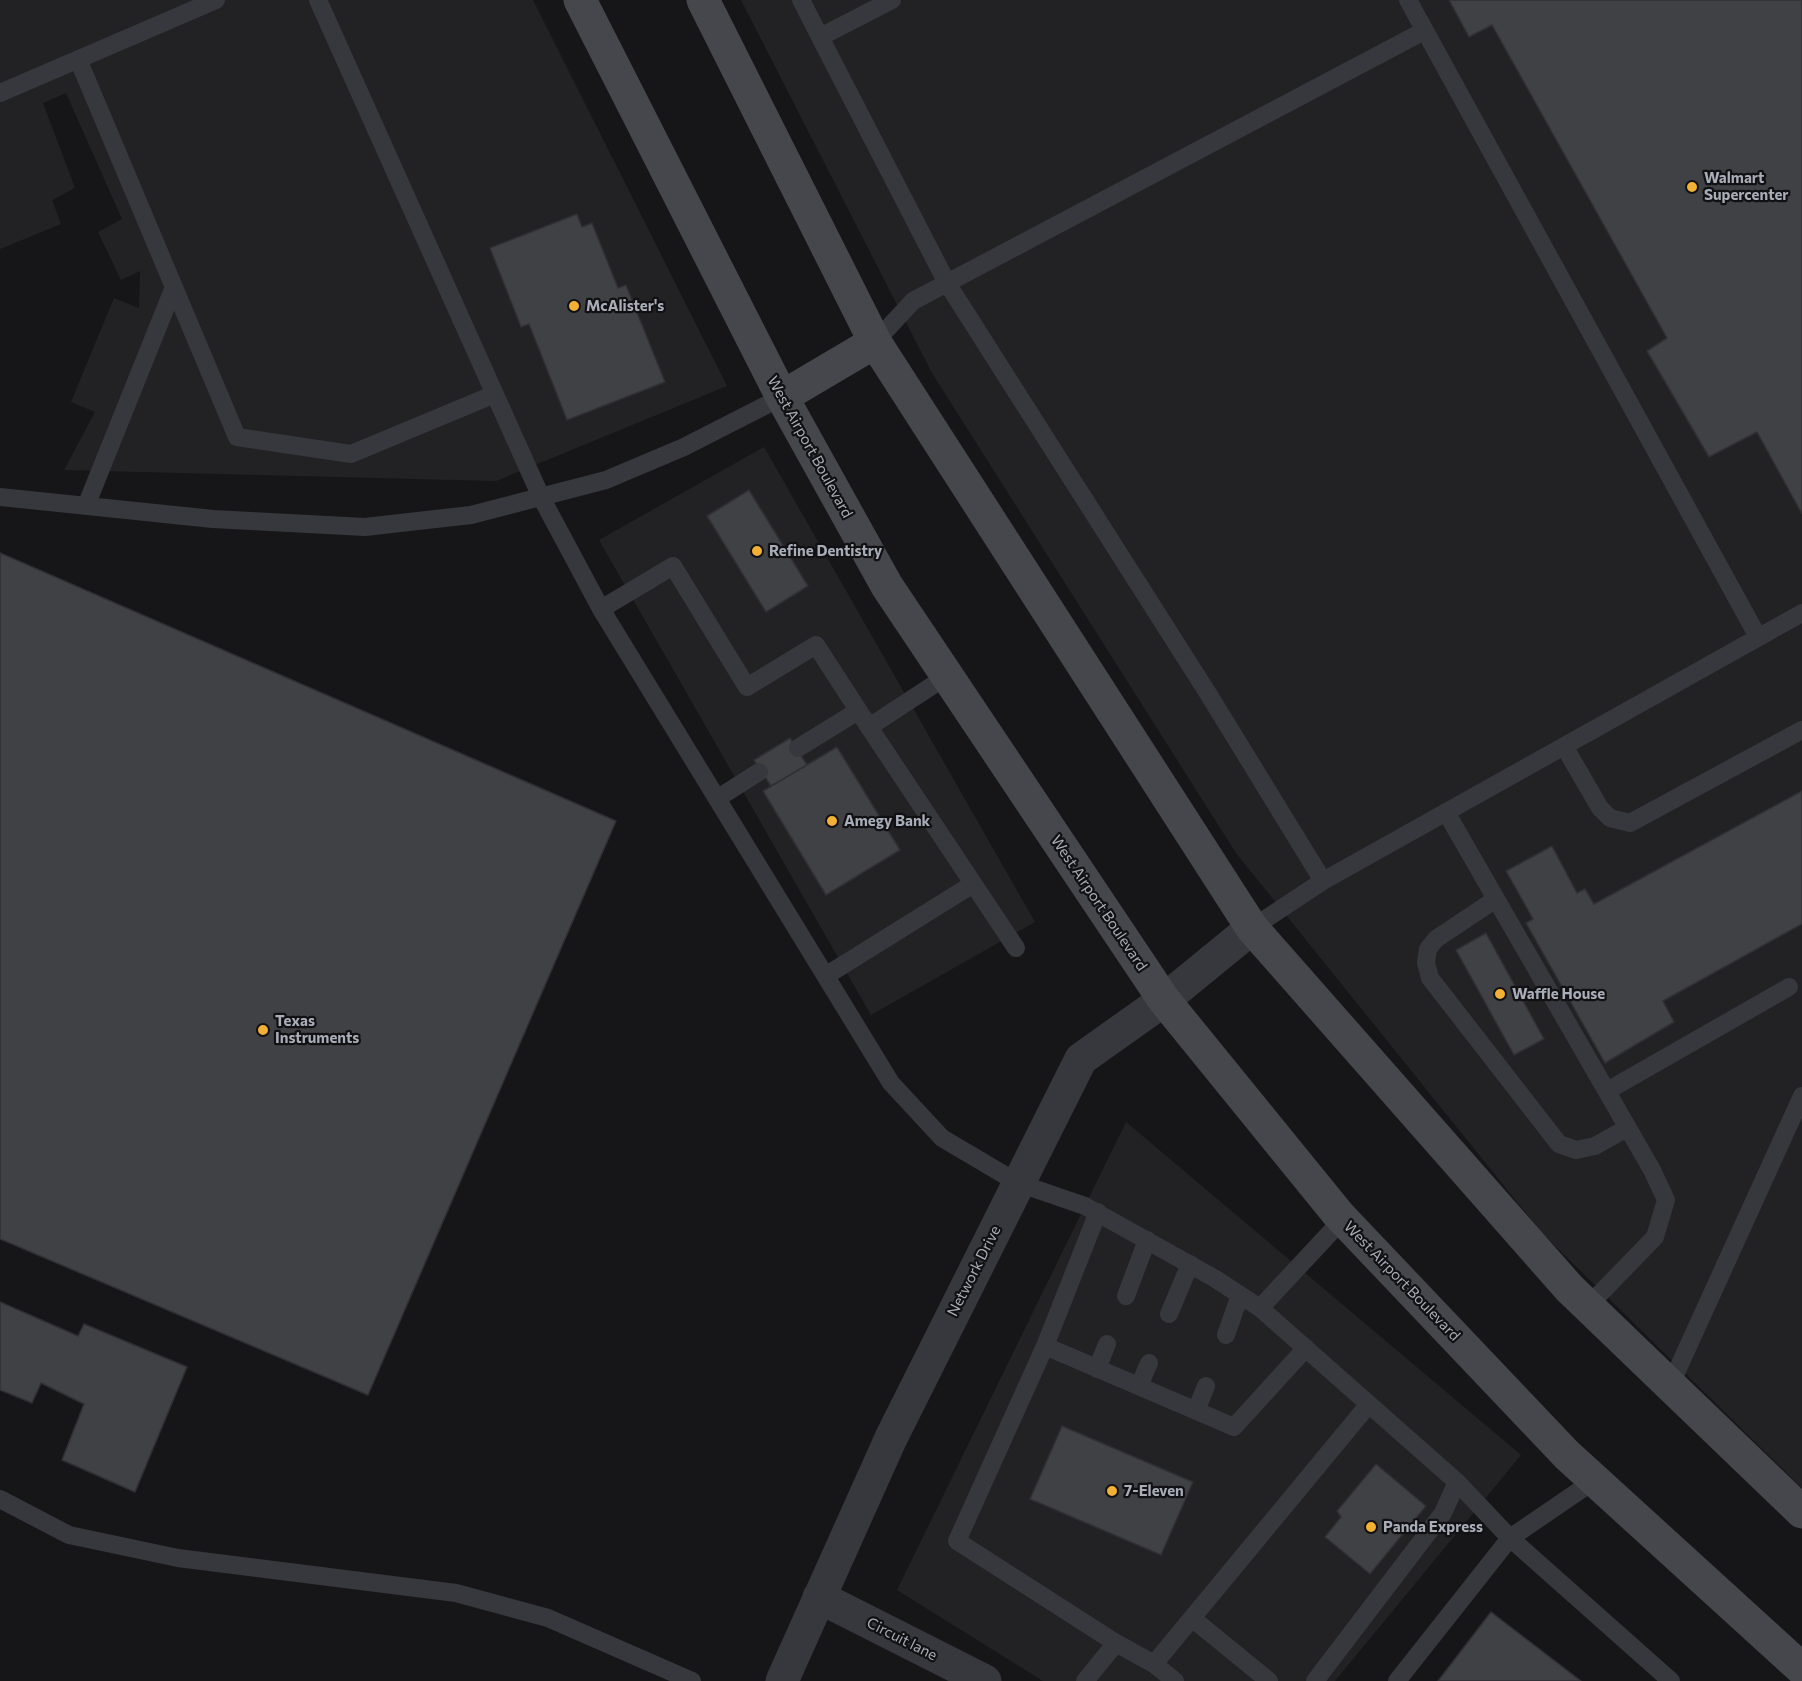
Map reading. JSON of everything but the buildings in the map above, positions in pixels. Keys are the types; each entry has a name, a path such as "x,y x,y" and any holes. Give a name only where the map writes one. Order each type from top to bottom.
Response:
{"main road":[{"name":"West Airport Boulevard","path":"580,0 782,397 887,586 1164,1000 1344,1219 1567,1455 1802,1669"},
{"path":"703,0 875,342 1252,928 1588,1306 1802,1512"},
{"path":"782,397 875,342"}],"street":[{"name":"Network Drive","path":"782,1681 891,1438 1081,1059 1164,1000 1252,928"},
{"name":"Circuit lane","path":"819,1597 985,1681"}],"lane":[{"path":"0,93 216,0"},
{"path":"318,0 541,497 601,609 891,1083 942,1138 1018,1183 1098,1212 1190,1264 1260,1308 1457,1482 1510,1538 1671,1681"},
{"path":"801,0 947,283 1209,695 1323,881"},
{"path":"820,37 892,0"},
{"path":"1408,0 1758,637"},
{"path":"875,342 913,301 1424,31"},
{"path":"78,59 237,437 351,454 495,394"},
{"path":"86,506 174,287"},
{"path":"0,497 213,519 365,527 471,515 606,480 684,447 782,397"},
{"path":"601,609 673,566 747,687 816,645 868,727 1017,948"},
{"path":"1252,928 1323,881 1802,613"},
{"path":"868,727 947,676"},
{"path":"798,748 858,711"},
{"path":"1564,746 1600,808 1610,818 1630,823 1802,730"},
{"path":"718,798 759,772"},
{"path":"1446,812 1607,1092 1666,1200 1655,1237 1588,1306"},
{"path":"827,975 973,884"},
{"path":"1496,898 1436,939 1428,949 1426,963 1430,978 1559,1144 1576,1150 1595,1146 1627,1128"},
{"path":"1607,1092 1788,987"},
{"path":"1670,1386 1802,1096"},
{"path":"1098,1212 1045,1346 957,1541 1116,1643 1154,1664 1175,1681"},
{"path":"1260,1308 1344,1219"},
{"path":"1126,1296 1147,1240"},
{"path":"1169,1314 1190,1264"},
{"path":"1226,1335 1240,1294"},
{"path":"1097,1369 1107,1344"},
{"path":"1045,1346 1234,1427 1306,1348"},
{"path":"1139,1386 1149,1363"},
{"path":"1196,1411 1206,1386"},
{"path":"1154,1664 1369,1404"},
{"path":"1397,1681 1510,1538 1595,1480"},
{"path":"1316,1681 1443,1513 1457,1482"},
{"path":"0,1499 69,1535 178,1558 456,1593 548,1618 692,1681"},
{"path":"1193,1619 1269,1681"},
{"path":"1085,1681 1116,1643"}],"shaded area":[{"path":"0,0 533,0 727,386 496,481 64,470 95,412 71,402 114,298 139,308 140,271 121,280 98,232 122,219 66,93 43,103 75,188 52,200 61,224 0,249"},
{"path":"741,0 1802,0 1802,1488 1542,1233 1236,853 932,373"},
{"path":"764,447 1035,922 871,1015 599,540"},
{"path":"1126,1122 1521,1455 1335,1681 1043,1681 897,1590"}],"place":[{"name":"Walmart Supercenter","path":"1692,187"},
{"name":"McAlister's","path":"574,306"},
{"name":"Refine Dentistry","path":"757,551"},
{"name":"Amegy Bank","path":"832,821"},
{"name":"Waffle House","path":"1500,994"},
{"name":"Texas Instruments","path":"263,1030"},
{"name":"7-Eleven","path":"1112,1491"},
{"name":"Panda Express","path":"1371,1527"}]}
